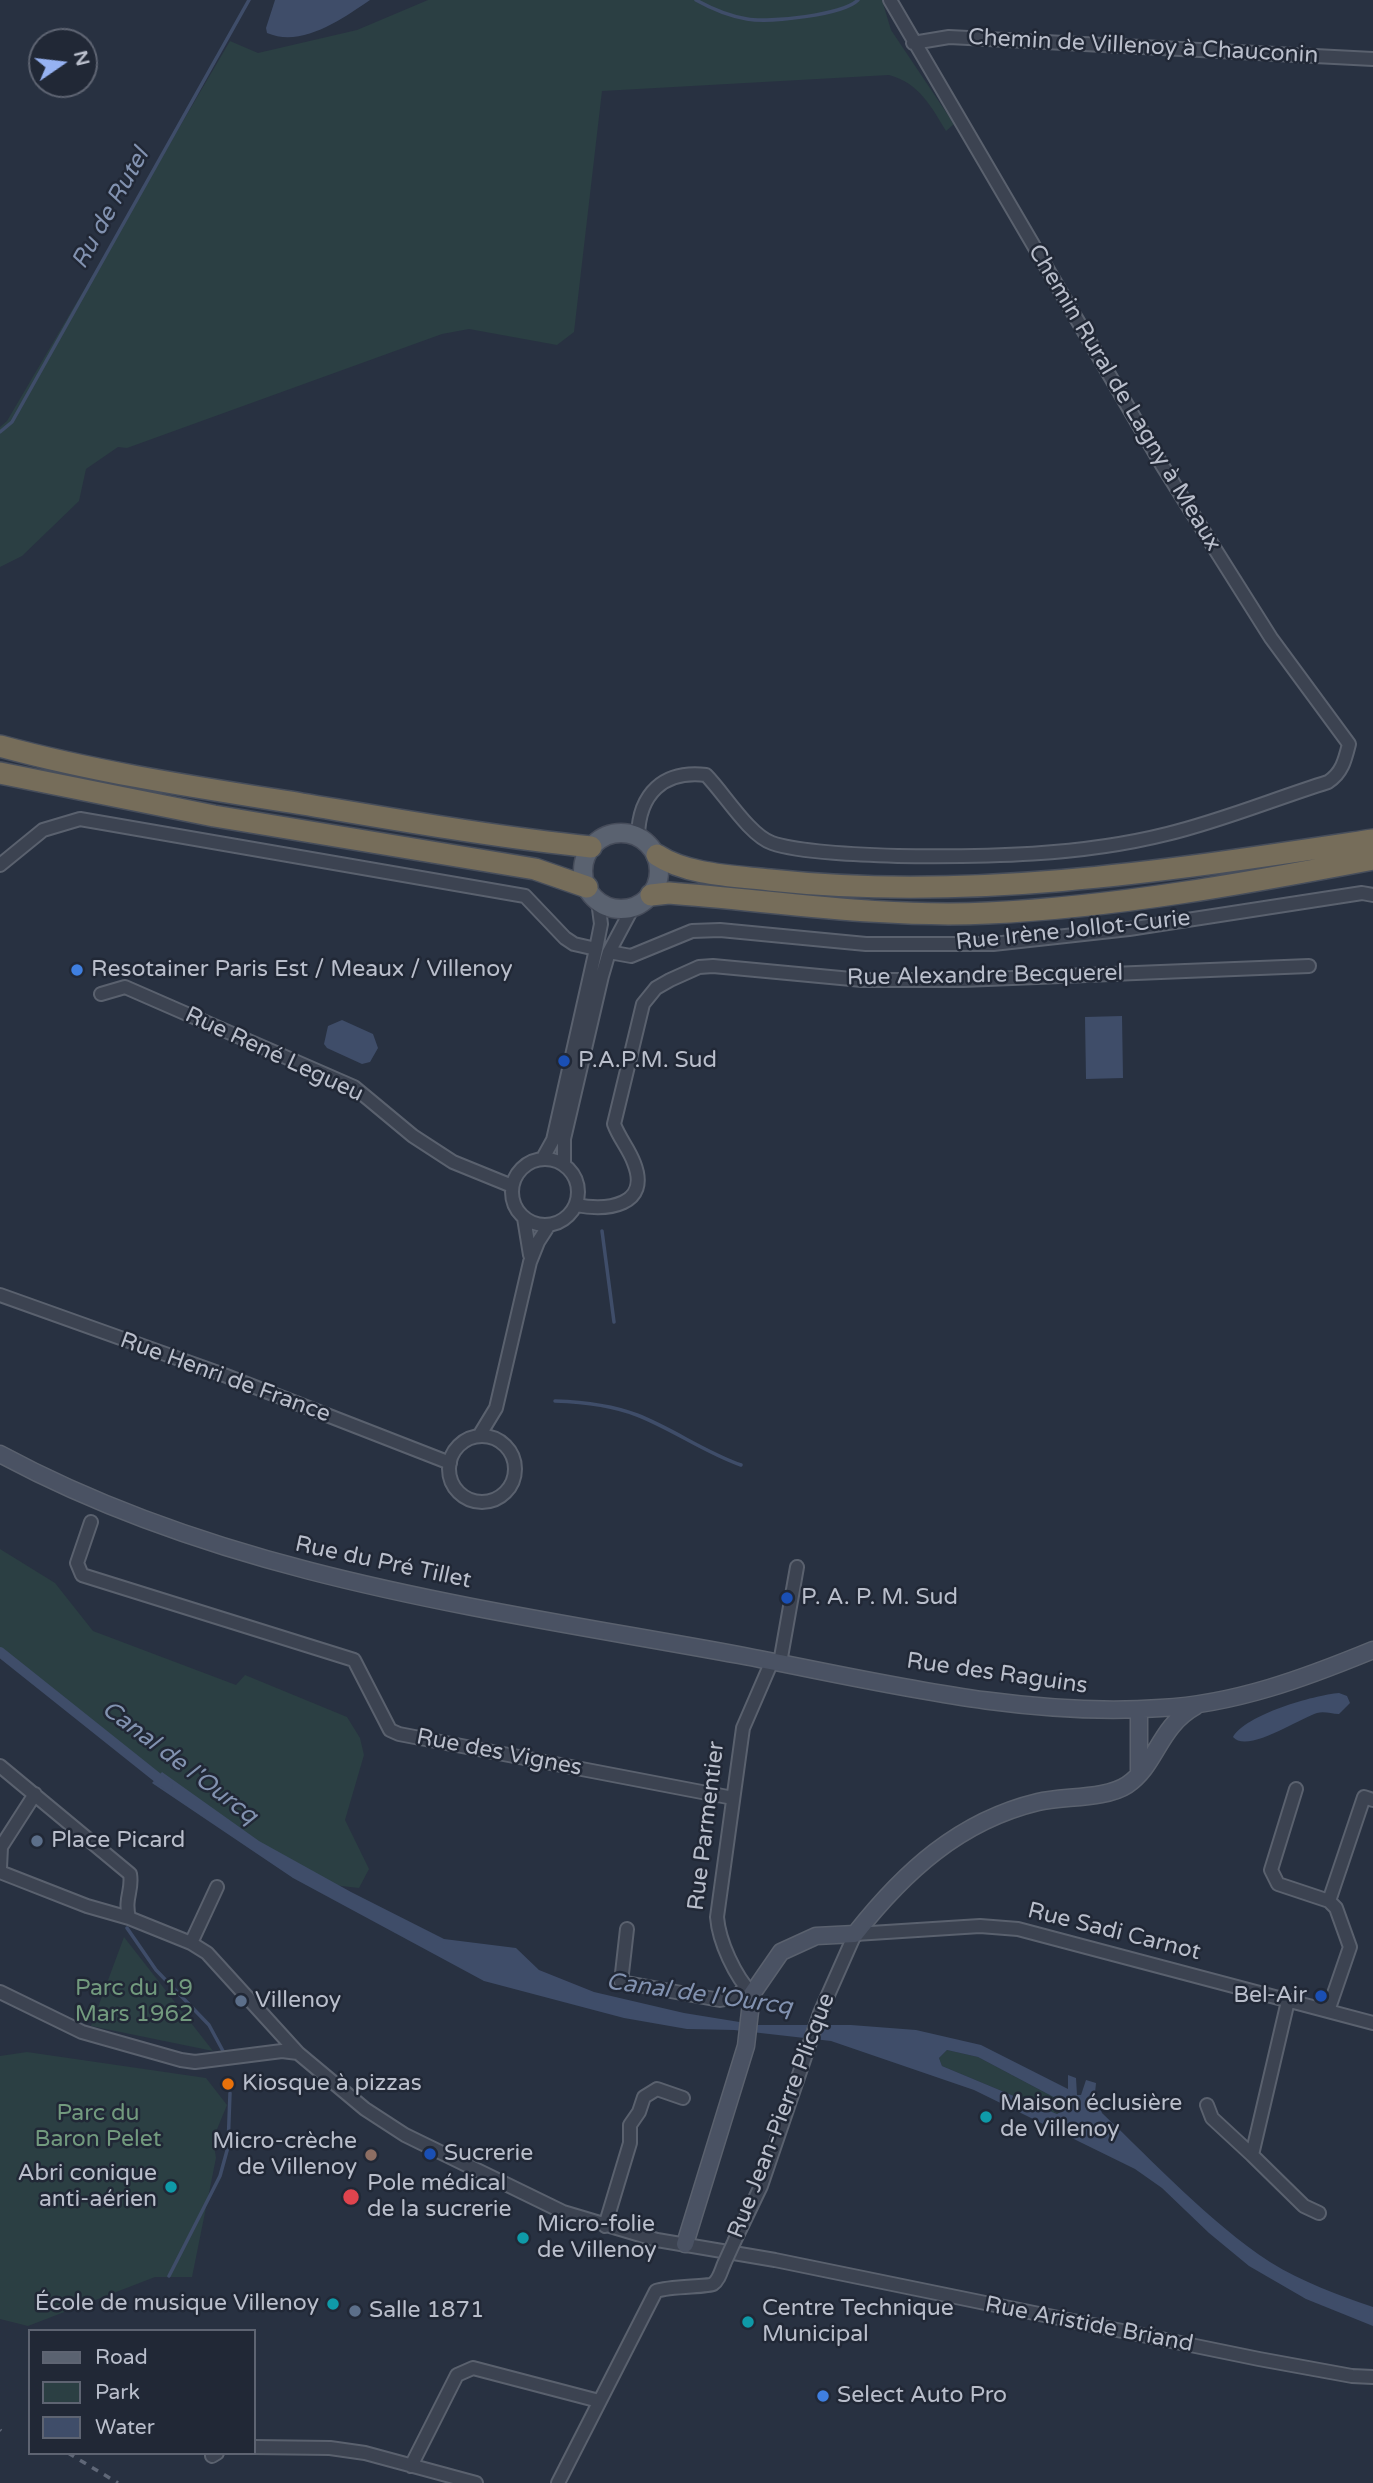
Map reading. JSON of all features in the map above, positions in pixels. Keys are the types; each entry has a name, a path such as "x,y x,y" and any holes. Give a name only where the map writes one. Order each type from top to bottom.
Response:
{"highway":[{"path":"0,746 62,762 199,787 486,835 591,847"},
{"path":"0,773 214,816 535,869 592,894"},
{"path":"1348,844 1373,834"},
{"path":"657,855 665,861 704,871 746,877 864,887 937,888 1088,879 1373,840"},
{"path":"651,895 669,893 790,906 988,913 1086,905 1373,859"}],"main road":[{"path":"612,833 638,836 657,855 659,876 651,895 633,907 609,907 592,894 583,866 591,847 612,833"}],"street":[{"name":"Chemin Rural de Lagny à Meaux","path":"638,836 638,814 655,788 672,778 691,774 706,775 758,835 771,843 864,855 965,857 1120,844 1168,834 1328,782 1337,776 1349,744 1271,638 1169,477 890,0"},
{"name":"Chemin de Villenoy à Chauconin","path":"913,43 950,37 1373,59"},
{"path":"0,865 43,830 80,818 525,896 565,938 574,944 603,950"},
{"name":"Rue Irène Jollot-Curie","path":"603,950 631,956 692,932 720,930 866,944 993,944 1129,929 1362,893 1373,895"},
{"path":"524,1218 549,1225 566,1219 576,1205 577,1182 564,1164 565,1139 603,950 601,924 592,894"},
{"path":"530,1262 530,1241 524,1218 514,1204 512,1186 523,1167 543,1158 553,1140 603,950 633,907"},
{"name":"Rue Alexandre Becquerel","path":"576,1205 604,1209 623,1204 635,1192 639,1178 614,1124 643,1004 656,988 699,967 862,980 963,981 1309,966"},
{"name":"Rue René Legueu","path":"101,994 125,987 303,1063 354,1087 413,1136 453,1162 512,1186"},
{"path":"543,1158 564,1164"},
{"path":"498,1441 496,1408 530,1262 549,1225"},
{"name":"Rue Henri de France","path":"0,1295 224,1375 450,1463"},
{"path":"479,1436 498,1441 512,1457 514,1478 501,1496 491,1501 469,1500 460,1494 453,1485 450,1463 460,1445 479,1436 496,1408"},
{"name":"Rue du Pré Tillet","path":"0,1454 145,1519 290,1567 452,1603 776,1662"},
{"name":"Rue des Vignes","path":"91,1522 77,1563 82,1575 354,1660 390,1730 399,1734 733,1798"},
{"name":"Rue Parmentier","path":"685,2244 746,2046 749,1996 718,1928 717,1917 743,1728 776,1662 797,1567"},
{"name":"Rue des Raguins","path":"776,1662 992,1700 1097,1711 1204,1702 1293,1683 1373,1650"},
{"path":"855,1934 902,1878 964,1831 1000,1814 1038,1802 1118,1789 1142,1769 1168,1728 1181,1715 1204,1702"},
{"path":"1142,1769 1156,1727 1145,1709"},
{"path":"0,1766 130,1874 132,1884 125,1901 129,1918"},
{"path":"1296,1789 1271,1870 1278,1884 1329,1901 1336,1908 1350,1947 1328,2011"},
{"path":"0,1870 1,1847 35,1794"},
{"path":"1329,1901 1364,1797 1373,1800"},
{"name":"Rue Aristide Briand","path":"0,1870 87,1906 129,1918 191,1943 219,1965 298,2053 332,2084 405,2135 563,2212 605,2226 685,2244 1246,2357 1352,2376 1373,2377"},
{"path":"191,1943 217,1887"},
{"name":"Rue Sadi Carnot","path":"749,1996 780,1952 816,1936 980,1926 1018,1929 1373,2023"},
{"path":"627,1929 621,1982 720,2000 749,1996"},
{"name":"Rue Jean-Pierre Plicque","path":"558,2483 656,2291 674,2285 709,2286 716,2282 761,2186 820,2013 855,1934"},
{"path":"0,1992 82,2032 181,2060 195,2062 282,2051 298,2053"},
{"path":"1252,2155 1289,2001"},
{"path":"605,2226 630,2143 630,2125 639,2112 644,2096 657,2089 683,2098"},
{"path":"1207,2105 1212,2118 1304,2206 1319,2213"},
{"path":"411,2466 457,2375 473,2368 599,2401"},
{"path":"256,2447 330,2448 365,2453 476,2483"}],"green space":[{"path":"428,0 882,0 891,30 954,124 946,131 929,104 916,90 889,75 602,91 574,332 557,345 469,329 442,334 127,448 118,447 86,469 79,501 22,556 0,567 0,427 7,421 230,41 258,53 357,30"},
{"path":"0,1549 55,1583 93,1631 236,1685 245,1675 347,1717 360,1738 364,1755 345,1820 369,1869 359,1888 324,1884 199,1804 31,1683 0,1653"},
{"name":"Parc du 19 Mars 1962","path":"124,1937 213,2051 91,2026"},
{"path":"947,2050 978,2057 1061,2101 1062,2111 1057,2114 942,2066 939,2058"},
{"name":"Parc du Baron Pelet","path":"27,2052 206,2078 227,2105 213,2139 216,2158 192,2277 155,2277 28,2326 0,2319 0,2056"}],"water":[{"path":"275,0 370,0 321,29 294,37 280,37 267,33 266,28"},
{"path":"1122,1016 1123,1078 1086,1079 1085,1017"},
{"path":"342,1020 373,1034 378,1048 370,1062 362,1064 327,1048 324,1044 328,1026"},
{"path":"1339,1693 1347,1696 1350,1703 1339,1714 1317,1713 1250,1741 1240,1741 1233,1737 1251,1721 1265,1714 1298,1702"},
{"path":"162,1772 259,1841 444,1939 516,1948 539,1970 594,1992 684,2013 758,2025 851,2025 916,2030 981,2045 1068,2089 1068,2075 1076,2078 1077,2095 1081,2095 1086,2080 1096,2083 1095,2093 1102,2113 1225,2229 1270,2262 1295,2276 1373,2307 1373,2326 1306,2299 1249,2266 1209,2233 1162,2188 1135,2169 974,2090 831,2041 734,2030 687,2029 624,2018 484,1981 293,1878 152,1783","holes":["947,2050 978,2057 1061,2101 1062,2111 1057,2114 942,2066 939,2058"]}],"waterway":[{"name":"Ru de Rutel","path":"0,432 12,422 249,0"},
{"name":"Ru de Rutel","path":"696,0 727,14 757,20 822,14 858,0"},
{"path":"602,1231 614,1322"},
{"path":"555,1401 597,1405 627,1412 741,1465"},
{"name":"Canal de l'Ourcq","path":"0,1652 168,1786"},
{"name":"Ru de Rutel","path":"127,1928 156,1970 209,2025 223,2051"},
{"name":"Ru de Rutel","path":"169,2276 220,2176 228,2147 230,2093"}],"railway":[{"path":"71,2455 118,2483"}],"place":[{"name":"Resotainer Paris Est / Meaux / Villenoy","path":"77,970"},
{"name":"P.A.P.M. Sud","path":"564,1061"},
{"name":"P. A. P. M. Sud","path":"787,1598"},
{"name":"Place Picard","path":"37,1841"},
{"name":"Bel-Air","path":"1321,1996"},
{"name":"Villenoy","path":"241,2001"},
{"name":"Kiosque à pizzas","path":"228,2084"},
{"name":"Maison éclusière de Villenoy","path":"986,2117"},
{"name":"Sucrerie","path":"430,2154"},
{"name":"Micro-crèche de Villenoy","path":"371,2155"},
{"name":"Abri conique anti-aérien","path":"171,2187"},
{"name":"Pole médical de la sucrerie","path":"351,2197"},
{"name":"Micro-folie de Villenoy","path":"523,2238"},
{"name":"École de musique Villenoy","path":"333,2304"},
{"name":"Salle 1871","path":"355,2311"},
{"name":"Centre Technique Municipal","path":"748,2322"},
{"name":"Select Auto Pro","path":"823,2396"}]}
